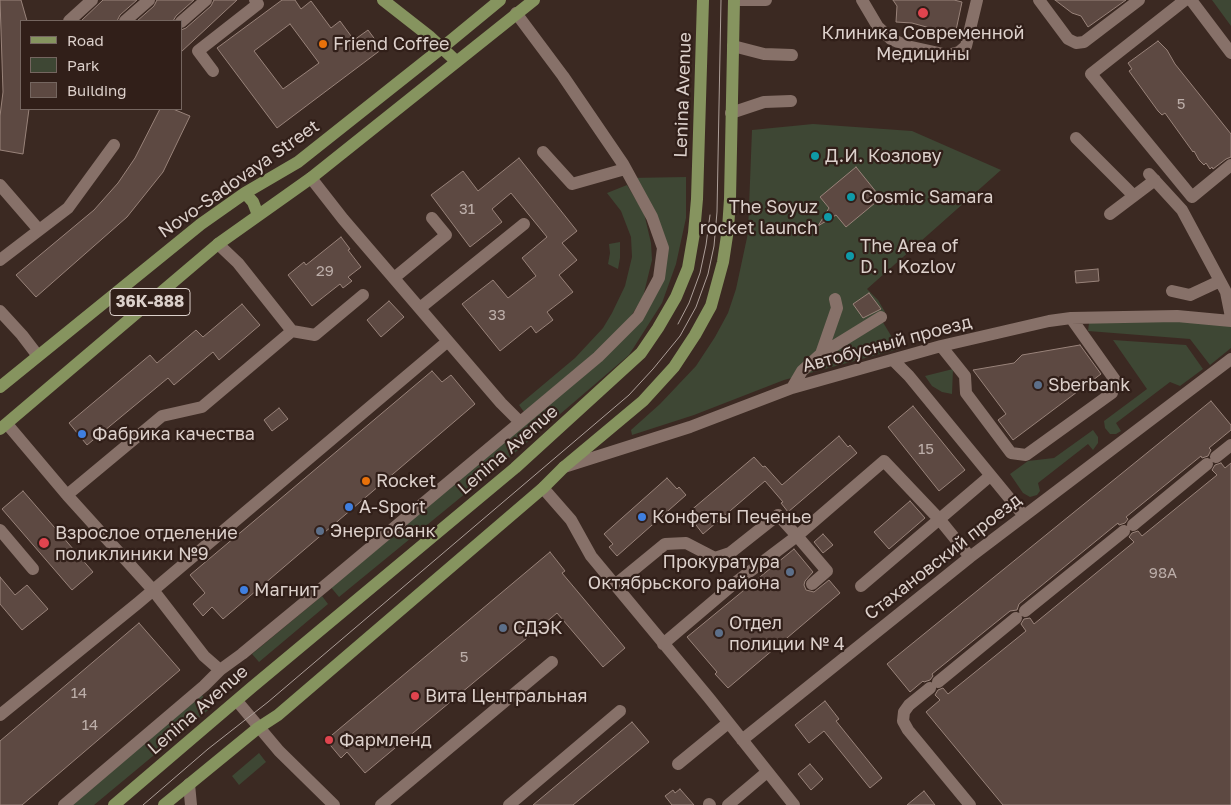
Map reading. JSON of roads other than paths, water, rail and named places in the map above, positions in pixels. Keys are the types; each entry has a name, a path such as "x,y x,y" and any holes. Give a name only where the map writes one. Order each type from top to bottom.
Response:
{"main road":[{"path":"384,0 442,47 456,61"},
{"name":"Novo-Sadovaya Street","path":"0,387 201,224 245,193 298,162 500,0"},
{"path":"311,178 534,0"},
{"name":"Lenina Avenue","path":"114,805 516,468 641,353 676,297 688,268 694,233 698,189 703,0"},
{"path":"164,805 258,728 278,715 543,488 564,467 643,401 674,367 711,306 723,262 730,199 734,0"},
{"name":"36К-888","path":"4,427 218,244 311,178"},
{"path":"245,193 254,202 258,215"}],"street":[{"path":"70,20 92,0"},
{"path":"126,20 148,0"},
{"path":"182,21 206,0"},
{"path":"213,71 198,51 258,4 255,0"},
{"path":"734,0 766,0"},
{"path":"862,0 878,27 891,39 907,46 948,55 959,52 966,46 977,0"},
{"path":"1039,0 1068,39 1076,43 1084,42 1139,0"},
{"path":"1184,0 1091,74 1192,196 1231,165"},
{"path":"1192,0 1231,53"},
{"path":"64,805 204,686 220,670 319,591 598,357 638,317 659,278 663,248 652,217 626,169 563,76 516,14"},
{"path":"733,46 764,54 792,55"},
{"path":"731,113 764,102 791,101"},
{"path":"1076,138 1134,196"},
{"path":"0,260 68,208 114,145"},
{"path":"543,152 572,184 626,169"},
{"path":"1110,214 1134,196 1152,177 1182,210 1226,292 1231,317"},
{"path":"311,178 336,212 501,403 520,422"},
{"path":"0,185 39,230"},
{"path":"394,278 446,234 432,218"},
{"path":"420,308 524,224"},
{"path":"218,244 238,263 292,331 315,335 363,296"},
{"path":"1172,291 1190,295 1220,281"},
{"path":"820,354 837,308 835,299"},
{"path":"0,311 22,334 38,356"},
{"name":"Автобусный проезд","path":"564,467 690,427 792,388 894,361 941,346 1039,323 1071,318 1178,316 1231,321"},
{"path":"792,388 802,371 820,354 881,317"},
{"path":"941,346 965,376 966,393 1012,453 1026,455 1112,392 1115,380 1071,318"},
{"path":"67,496 162,416 202,408 292,331"},
{"path":"0,714 153,590 448,341"},
{"name":"Стахановский проезд","path":"742,740 970,557 1210,373 1231,359"},
{"path":"894,361 909,376 1024,516"},
{"path":"4,427 153,590 204,656 220,670"},
{"path":"970,805 908,730 903,721 904,712 909,705 1231,445"},
{"path":"664,644 736,582 797,536 884,461 940,520 970,557"},
{"path":"861,586 990,476"},
{"path":"543,488 571,520 591,556 794,805"},
{"path":"615,585 665,544 686,543 715,558 730,554 778,515 827,571 812,584"},
{"path":"2,535 33,569"},
{"path":"381,805 552,662"},
{"path":"237,701 279,751 334,805"},
{"path":"509,805 620,711"},
{"path":"678,764 728,723"},
{"path":"728,805 767,772"},
{"path":"190,784 191,805"}],"tram line":[{"path":"143,805 208,749 268,702 629,395 680,336 696,307 708,274 714,246 717,212 721,0"},
{"path":"678,324 689,303 700,273 710,215"}],"place":[{"name":"Клиника Современной Медицины","path":"923,13"},
{"name":"Friend Coffee","path":"323,44"},
{"name":"Д.И. Козлову","path":"815,156"},
{"name":"Cosmic Samara","path":"851,197"},
{"name":"The Soyuz rocket launch","path":"828,217"},
{"name":"The Area of D. I. Kozlov","path":"850,256"},
{"name":"Sberbank","path":"1038,385"},
{"name":"Фабрика качества","path":"82,434"},
{"name":"Rocket","path":"366,481"},
{"name":"A-Sport","path":"349,507"},
{"name":"Конфеты Печенье","path":"642,517"},
{"name":"Энергобанк","path":"320,531"},
{"name":"Взрослое отделение поликлиники №9","path":"44,543"},
{"name":"Прокуратура Октябрьского района","path":"790,572"},
{"name":"Магнит","path":"244,590"},
{"name":"СДЭК","path":"503,628"},
{"name":"Отдел полиции № 4","path":"719,633"},
{"name":"Вита Центральная","path":"415,696"},
{"name":"Фармленд","path":"329,740"}]}
